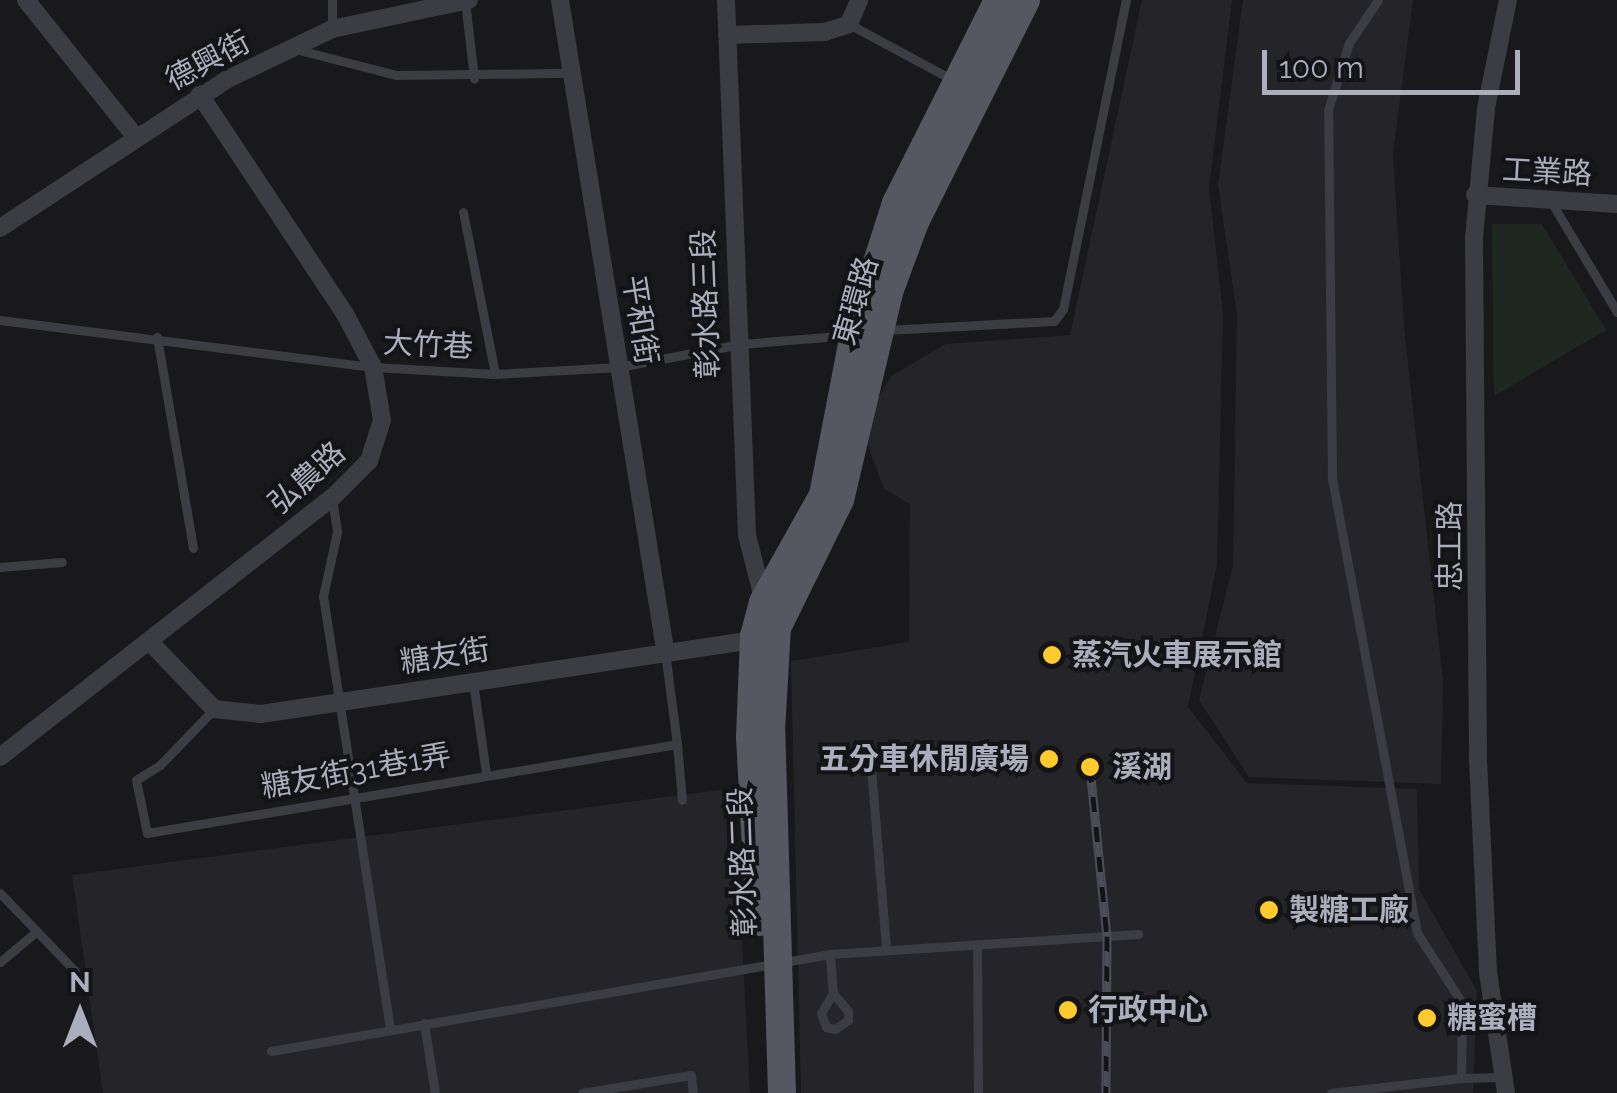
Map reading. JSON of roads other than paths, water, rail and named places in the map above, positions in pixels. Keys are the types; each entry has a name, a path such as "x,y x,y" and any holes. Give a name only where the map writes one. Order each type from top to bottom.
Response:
{"main road":[{"name":"東環路","path":"763,602 822,495 867,332 896,202 998,0"},
{"name":"東環路","path":"769,635 840,500 867,332 928,192 1026,0"},
{"name":"彰水路三段","path":"750,737 769,635 763,602"},
{"name":"彰水路二段","path":"763,1093 771,963 769,635"},
{"name":"彰水路二段","path":"750,737 782,1093"}],"street":[{"path":"26,0 134,135"},
{"name":"德興街","path":"0,228 134,135 200,95 292,48 332,29 467,0"},
{"name":"平和街","path":"560,0 664,649"},
{"name":"彰水路三段","path":"726,0 747,535 763,602"},
{"path":"728,35 824,32 849,24 858,0"},
{"name":"忠工路","path":"1505,1085 1488,972 1478,760 1474,195 1508,0"},
{"name":"弘農路","path":"0,757 332,498 369,460 382,420 373,367 200,95"},
{"name":"工業路","path":"1474,195 1617,204"},
{"name":"糖友街","path":"214,709 261,714 769,635"},
{"path":"151,643 214,709"}],"lane":[{"path":"332,0 332,29"},
{"path":"467,0 474,78"},
{"name":"大竹巷","path":"0,320 373,367 494,374 619,367 741,344 867,332 1054,321 1063,309 1126,0"},
{"path":"1378,0 1349,43 1328,110 1332,477 1416,933 1462,1003 1460,1078"},
{"path":"849,24 955,81"},
{"path":"292,48 396,75 474,78 572,73"},
{"path":"1550,200 1617,312"},
{"path":"463,212 494,374"},
{"path":"157,337 193,548"},
{"path":"332,498 336,532 323,596 358,798 390,1030"},
{"path":"0,568 62,562"},
{"path":"664,649 682,800"},
{"path":"473,679 486,774"},
{"name":"糖友街31巷1弄","path":"214,709 160,765 136,780 147,833 677,744"},
{"path":"870,757 886,948"},
{"path":"0,893 76,971"},
{"path":"0,962 37,931"},
{"path":"271,1051 830,954 1138,934"},
{"path":"976,944 978,1093"},
{"path":"830,954 833,993"},
{"path":"424,1023 436,1093"},
{"path":"582,1093 691,1075 693,1093"},
{"path":"1331,1093 1460,1078 1505,1085"}],"railway":[{"path":"1090,767 1107,936 1106,1093"}],"place":[{"name":"蒸汽火車展示館","path":"1052,655"},
{"name":"五分車休閒廣場","path":"1049,759"},
{"name":"溪湖","path":"1090,767"},
{"name":"製糖工廠","path":"1269,910"},
{"name":"行政中心","path":"1068,1010"},
{"name":"糖蜜槽","path":"1427,1018"}]}
